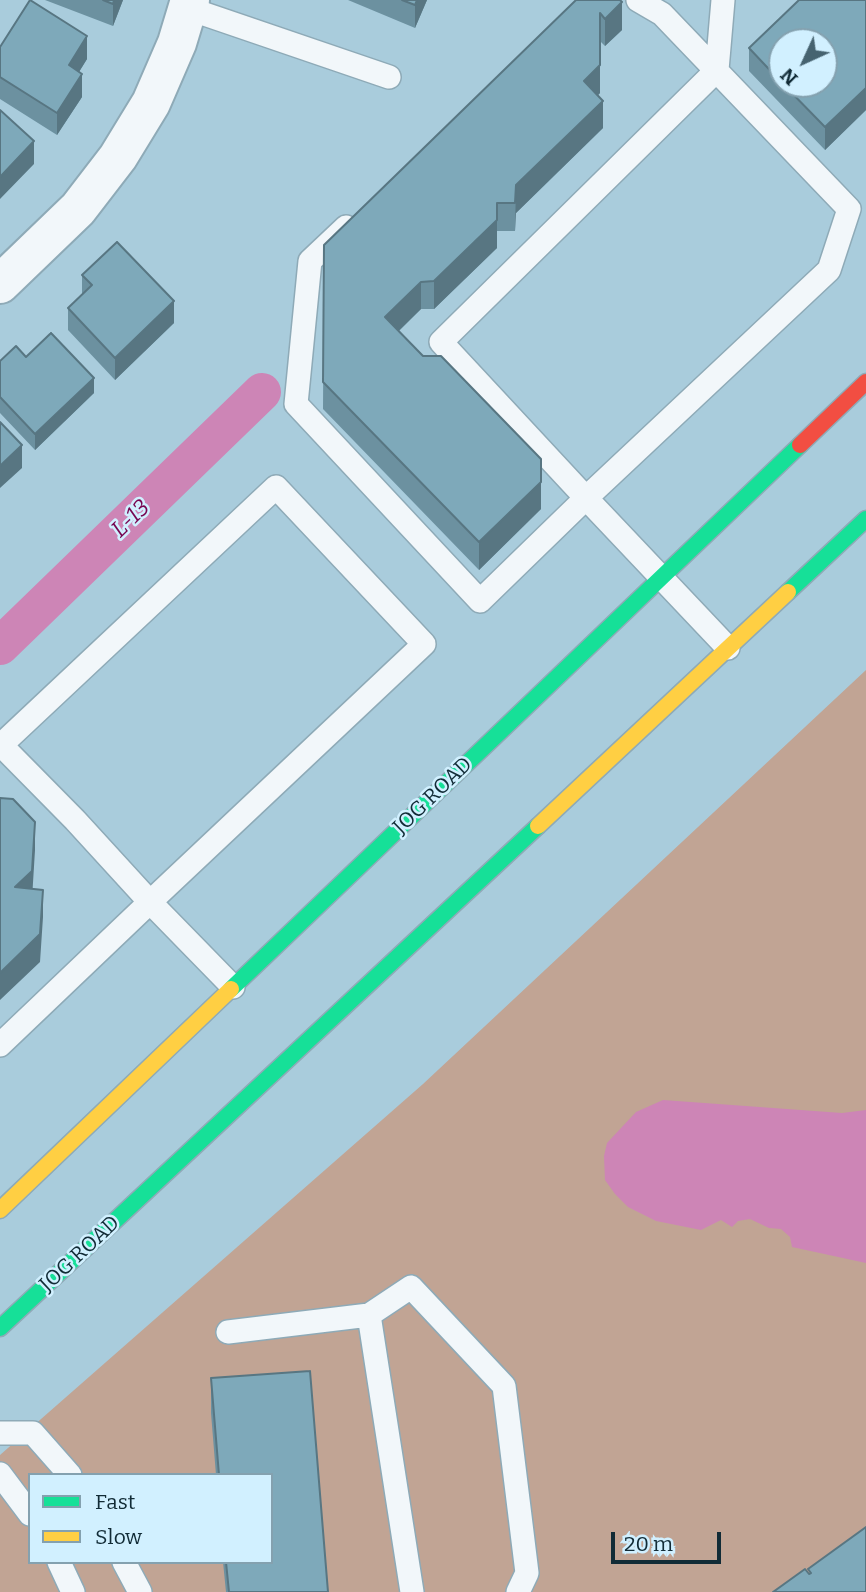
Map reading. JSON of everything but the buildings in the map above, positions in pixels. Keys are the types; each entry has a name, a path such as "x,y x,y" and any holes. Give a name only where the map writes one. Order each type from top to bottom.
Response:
{"main road":[{"name":"JOG ROAD","path":"0,1210 866,382"},
{"name":"JOG ROAD","path":"0,1328 866,519"}],"street":[{"path":"0,284 78,209 118,157 151,103 177,43 188,4"}],"lane":[{"path":"360,213 310,261 296,404 480,601 829,270 858,204 717,71 662,14 638,0"},
{"path":"723,0 717,71 441,342 728,648"},
{"path":"188,4 389,77"},
{"path":"0,1045 150,902 424,644 276,487 1,745 75,820 150,902 233,987"},
{"path":"228,1332 369,1315 411,1287 504,1386 527,1573 518,1592"},
{"path":"369,1315 412,1592"},
{"path":"0,1433 33,1433 67,1473"},
{"path":"0,1474 28,1511"},
{"path":"60,1564 73,1592"},
{"path":"125,1564 140,1592"}],"shaded area":[{"path":"866,670 866,1533 789,1592 0,1592 0,1455 423,1084"},
{"path":"663,1100 842,1113 866,1110 866,1263 792,1247 790,1237 781,1229 769,1228 750,1219 738,1221 732,1227 721,1220 701,1230 656,1221 628,1207 605,1180 604,1156 607,1143 636,1112"}],"waterway":[{"name":"L-13","path":"0,646 262,392"}],"traffic: fast":[{"path":"231,989 800,445"},
{"path":"788,592 866,519"},
{"path":"0,1328 538,826"}],"traffic: slow":[{"path":"538,826 788,592"},
{"path":"0,1210 231,989"}],"traffic: jam":[{"path":"800,445 866,382"}]}
